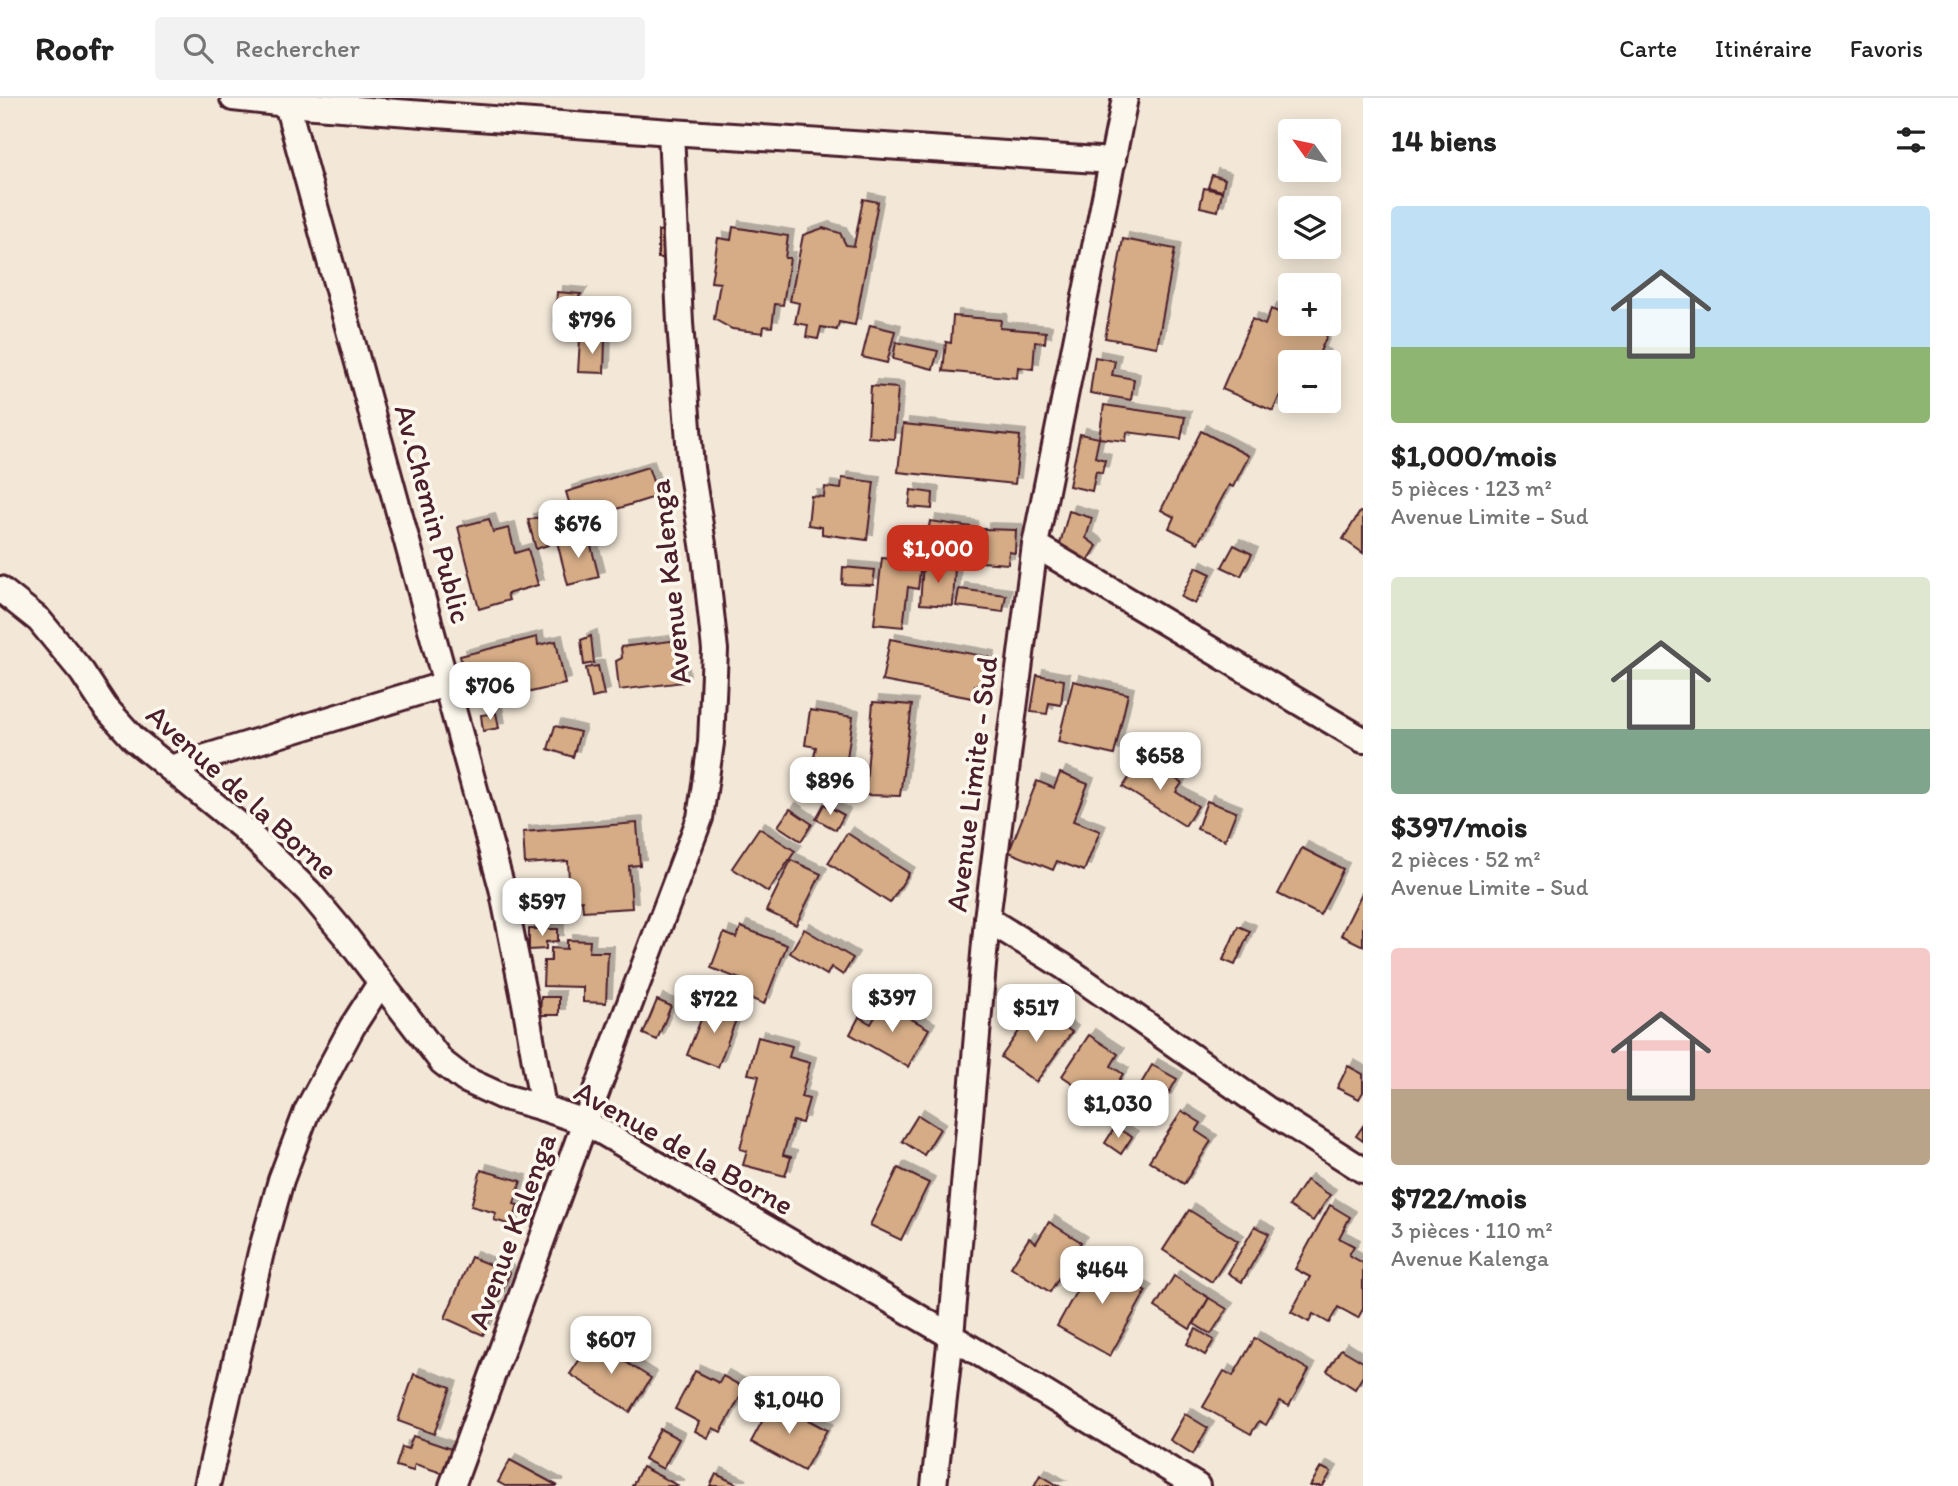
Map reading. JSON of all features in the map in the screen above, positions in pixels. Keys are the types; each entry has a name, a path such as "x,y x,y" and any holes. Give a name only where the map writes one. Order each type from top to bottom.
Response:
{"street":[{"path":"233,98 671,132 1113,161"},
{"name":"Avenue Limite - Sud","path":"934,1486 951,1336 987,919 1035,545 1125,98"},
{"name":"Av.Chemin Public","path":"287,104 502,888 543,1108"},
{"name":"Avenue Kalenga","path":"452,1486 584,1122 700,818 710,743 715,650 705,557 691,468 680,324 671,132"},
{"path":"1035,545 1363,740"},
{"name":"Avenue de la Borne","path":"0,589 39,620 134,739 242,827 309,892 345,934 442,1062 464,1079 501,1096 584,1122 951,1336 1196,1486"},
{"path":"170,768 446,684"},
{"path":"987,919 1063,966 1268,1110 1363,1170"},
{"path":"207,1486 261,1252 281,1180 307,1111 352,1027 381,982"}],"building":[{"path":"1212,175 1225,179 1222,191 1208,187"},
{"path":"1204,188 1222,192 1218,211 1200,207"},
{"path":"863,199 878,202 855,325 839,322 837,330 821,327 818,339 806,337 808,325 795,323 799,303 790,301 803,235 823,228 840,233 846,245 854,246"},
{"path":"733,227 788,236 785,258 790,258 783,305 775,304 772,327 764,326 763,333 732,329 714,319 720,283 711,282 718,238 731,240"},
{"path":"666,230 666,258 658,258 658,231"},
{"path":"1123,239 1175,249 1157,347 1105,338"},
{"path":"557,292 581,294 574,304 573,323 555,321"},
{"path":"1271,309 1278,312 1278,336 1327,336 1321,350 1278,350 1278,400 1273,411 1222,389 1252,319 1265,325"},
{"path":"601,316 606,334 596,337 590,319"},
{"path":"953,316 1001,320 1000,328 1046,332 1045,343 1035,342 1033,369 1018,367 1017,378 943,371 946,342 951,343"},
{"path":"870,325 895,331 887,363 862,357"},
{"path":"580,339 605,340 604,373 578,372"},
{"path":"896,342 938,351 933,369 893,359"},
{"path":"1095,357 1115,361 1112,375 1134,379 1131,400 1090,393"},
{"path":"871,386 898,388 894,439 868,437"},
{"path":"1104,405 1185,417 1181,439 1127,432 1126,441 1099,438"},
{"path":"903,424 1020,436 1015,484 898,472"},
{"path":"1201,431 1249,456 1233,487 1229,485 1198,543 1169,528 1174,517 1161,510"},
{"path":"1080,434 1099,438 1095,457 1105,460 1102,473 1096,471 1092,491 1069,486"},
{"path":"648,467 658,496 575,522 566,492"},
{"path":"842,478 874,482 867,540 822,534 822,527 808,525 811,496 824,497 825,487 841,489"},
{"path":"911,490 933,493 932,509 909,507"},
{"path":"1069,511 1092,518 1086,538 1097,546 1088,561 1060,544"},
{"path":"1360,512 1363,513 1363,553 1343,539"},
{"path":"540,517 548,545 536,549 528,520"},
{"path":"489,519 493,532 509,528 515,553 528,549 538,585 507,594 509,600 479,609 458,527"},
{"path":"930,521 972,527 966,563 924,557"},
{"path":"983,529 1016,530 1015,553 1009,552 1008,564 981,562"},
{"path":"588,534 599,577 568,585 557,542"},
{"path":"1234,545 1252,554 1241,576 1222,567"},
{"path":"882,558 921,562 918,589 908,587 903,627 874,624"},
{"path":"923,564 955,565 953,606 920,604"},
{"path":"843,567 875,570 873,585 842,584"},
{"path":"1196,567 1211,574 1195,604 1181,597"},
{"path":"959,589 1006,595 1003,612 956,606"},
{"path":"591,636 594,663 584,665 581,640"},
{"path":"537,637 538,645 556,641 565,684 471,706 460,656"},
{"path":"890,639 989,657 984,686 975,685 972,698 882,681"},
{"path":"679,640 684,682 619,690 616,661 622,658 621,647"},
{"path":"598,666 604,695 592,698 586,668"},
{"path":"1037,675 1064,680 1061,705 1049,703 1047,714 1031,712"},
{"path":"1073,681 1128,694 1114,755 1058,742"},
{"path":"873,702 912,705 900,796 865,795"},
{"path":"810,710 853,717 845,772 812,767 816,747 805,745"},
{"path":"496,713 499,728 483,731 481,715"},
{"path":"555,726 580,732 573,757 548,749"},
{"path":"1142,758 1182,783 1176,792 1198,806 1185,826 1123,787"},
{"path":"1060,773 1088,784 1073,821 1100,831 1084,871 1057,861 1053,870 1009,852 1037,781 1054,788"},
{"path":"1207,801 1236,812 1225,840 1197,829"},
{"path":"824,804 844,815 836,830 816,819"},
{"path":"790,809 812,824 801,841 778,826"},
{"path":"637,823 640,865 629,866 632,908 583,911 582,900 570,901 568,861 525,864 523,832"},
{"path":"759,828 795,851 768,892 732,868"},
{"path":"847,833 909,873 890,903 828,863"},
{"path":"1302,848 1343,869 1320,915 1278,894"},
{"path":"791,860 821,874 796,925 766,911"},
{"path":"1363,894 1363,946 1341,935"},
{"path":"1238,926 1250,931 1235,965 1223,960"},
{"path":"741,927 787,945 764,1004 740,994 745,981 711,968 724,933 736,938"},
{"path":"529,929 558,929 558,941 546,942 546,949 529,950"},
{"path":"804,929 853,958 843,975 831,967 827,975 790,953"},
{"path":"567,940 590,941 589,952 608,952 606,1003 583,1002 583,987 543,986 544,961 551,961 551,948 567,949"},
{"path":"541,997 559,997 559,1015 540,1015"},
{"path":"657,1000 671,1006 657,1040 643,1034"},
{"path":"719,1002 740,1009 718,1067 687,1055 702,1017 712,1021"},
{"path":"883,1003 929,1029 908,1067 850,1034 859,1017 871,1024"},
{"path":"1036,1007 1072,1032 1036,1082 1001,1057"},
{"path":"1089,1035 1118,1054 1111,1066 1123,1074 1104,1104 1062,1076"},
{"path":"758,1037 792,1046 789,1057 810,1063 801,1097 809,1099 802,1123 793,1121 783,1155 791,1157 785,1176 743,1165 747,1151 740,1149 759,1076 748,1074"},
{"path":"1152,1065 1177,1079 1165,1100 1154,1094 1146,1107 1132,1099"},
{"path":"1348,1066 1363,1074 1363,1092 1359,1099 1337,1088"},
{"path":"1182,1111 1201,1123 1196,1131 1211,1141 1184,1184 1149,1161"},
{"path":"918,1115 940,1129 924,1155 902,1141"},
{"path":"1363,1126 1363,1141 1356,1136"},
{"path":"1115,1127 1132,1137 1121,1154 1105,1143"},
{"path":"898,1168 929,1183 901,1240 870,1225"},
{"path":"481,1170 521,1181 514,1204 518,1205 512,1225 494,1220 496,1213 471,1206"},
{"path":"1306,1180 1330,1195 1313,1221 1289,1206"},
{"path":"1330,1205 1350,1217 1339,1238 1354,1246 1349,1255 1363,1263 1363,1309 1358,1318 1338,1307 1329,1323 1313,1314 1309,1322 1291,1312 1310,1277 1295,1269"},
{"path":"1189,1210 1238,1241 1212,1282 1163,1250"},
{"path":"1049,1222 1081,1242 1050,1292 1011,1267 1029,1238 1036,1243"},
{"path":"1255,1226 1269,1234 1242,1282 1228,1273"},
{"path":"1097,1254 1129,1272 1125,1279 1146,1291 1110,1356 1057,1326"},
{"path":"471,1257 510,1273 483,1335 445,1318"},
{"path":"1174,1276 1209,1298 1190,1329 1155,1307"},
{"path":"1209,1298 1227,1309 1211,1334 1194,1324"},
{"path":"1196,1329 1214,1340 1205,1355 1187,1344"},
{"path":"1255,1338 1309,1370 1289,1406 1280,1401 1266,1425 1259,1421 1251,1434 1203,1407 1224,1371 1233,1376"},
{"path":"592,1341 651,1378 630,1412 570,1374"},
{"path":"1341,1349 1363,1362 1363,1376 1355,1389 1327,1371"},
{"path":"695,1371 719,1383 723,1376 745,1388 721,1432 713,1428 708,1438 695,1431 699,1422 675,1409"},
{"path":"414,1374 451,1387 434,1434 398,1421"},
{"path":"773,1401 827,1430 804,1471 751,1442"},
{"path":"1185,1414 1208,1428 1193,1454 1170,1440"},
{"path":"660,1429 679,1439 663,1469 644,1459"},
{"path":"413,1436 457,1451 448,1475 415,1464 413,1471 396,1466 402,1447 408,1449"},
{"path":"510,1460 558,1486 505,1486 498,1482"},
{"path":"642,1467 679,1486 632,1486"},
{"path":"1321,1467 1331,1472 1323,1486 1310,1486"},
{"path":"716,1474 741,1486 710,1486"},
{"path":"1040,1475 1059,1486 1034,1486"}]}
